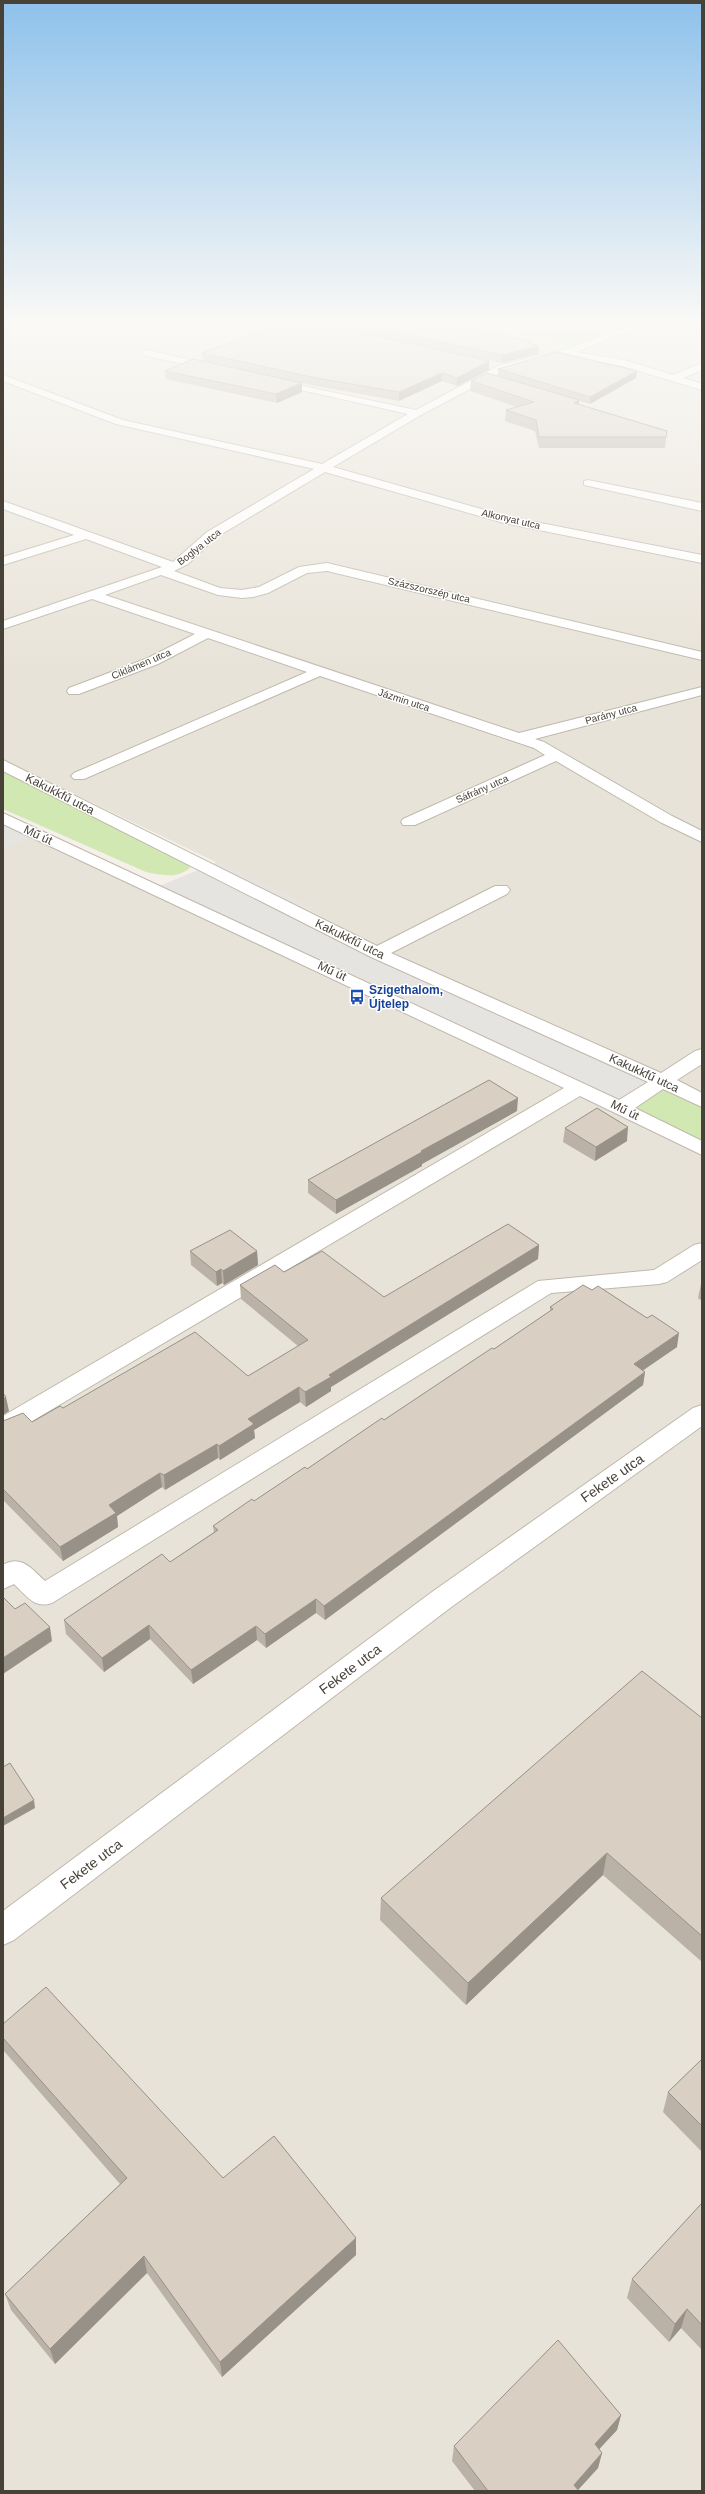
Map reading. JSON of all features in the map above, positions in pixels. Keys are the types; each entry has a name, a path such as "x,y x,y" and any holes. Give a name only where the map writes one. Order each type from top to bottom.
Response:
{"street":[{"name":"Alkonyat utca","path":"201,440 323,468 504,518 702,559"},
{"name":"Boglya utca","path":"3,625 174,567 184,561 211,535 370,440"},
{"path":"588,483 702,507"},
{"path":"3,505 174,567"},
{"path":"3,561 87,535"},
{"name":"Százszorszép utca","path":"161,572 225,592 237,594 252,593 264,589 299,569 312,566 327,567 702,656"},
{"name":"Jázmin utca","path":"92,595 539,745 555,756 702,837"},
{"name":"Ciklámen utca","path":"74,691 153,661 206,634"},
{"path":"79,776 318,672"},
{"name":"Parány utca","path":"520,738 702,691"},
{"name":"Sáfrány utca","path":"410,822 555,756"},
{"name":"Kakukkfű utca","path":"3,765 377,953 661,1080 702,1101"},
{"name":"Mű út","path":"3,818 579,1088 702,1149"},
{"path":"377,953 501,890"},
{"path":"621,1108 661,1080 702,1055"},
{"path":"3,1427 579,1088"},
{"path":"3,1578 16,1570 43,1595 546,1286 659,1277 702,1250"},
{"name":"Fekete utca","path":"3,1930 441,1600 702,1414"}],"shaded area":[{"path":"3,440 702,440 702,1101 377,953 293,899 3,760"},
{"path":"3,818 702,1149 702,2491 3,2491"},
{"path":"3,818 38,835 3,849"},
{"path":"217,862 293,899 377,953 661,1080 621,1108 155,888"}],"green space":[{"path":"3,770 186,861 190,868 180,874 174,875 146,872 3,809"},
{"path":"661,1080 702,1101 702,1149 621,1108"}],"building":[{"path":"489,1080 518,1098 336,1200 308,1180"},
{"path":"597,1108 628,1127 596,1147 565,1128"},
{"path":"508,1224 539,1245 329,1375 331,1377 305,1392 299,1387 248,1419 254,1424 219,1446 217,1444 164,1475 160,1473 109,1505 116,1513 60,1547 3,1489 3,1421 23,1413 32,1422 60,1406 63,1408 195,1332 248,1376 308,1340 240,1285 275,1265 284,1272 322,1251 384,1297"},
{"path":"230,1230 257,1251 223,1271 221,1269 216,1272 190,1251"},
{"path":"583,1285 592,1290 598,1286 647,1318 652,1315 679,1333 634,1364 645,1372 324,1606 316,1599 265,1634 256,1626 191,1670 149,1625 102,1658 64,1620 162,1554 170,1562 218,1530 213,1526 252,1499 254,1501 305,1467 307,1469 382,1418 384,1420 492,1348 494,1349 553,1309 550,1307"},
{"path":"3,1597 15,1609 25,1603 50,1627 3,1658"},
{"path":"642,1671 702,1718 702,1936 607,1853 468,1983 381,1898"},
{"path":"10,1763 34,1800 3,1818 3,1767"},
{"path":"46,1987 223,2178 274,2136 356,2238 220,2362 144,2256 50,2349 5,2294 127,2178 3,2038 3,2024"},
{"path":"702,2059 702,2126 668,2092"},
{"path":"702,2203 702,2325 687,2309 675,2324 632,2279"},
{"path":"558,2340 621,2415 595,2444 602,2453 574,2485 579,2491 488,2491 454,2446"}],"place":[{"name":"Szigethalom, Újtelep","path":"357,997"}]}
